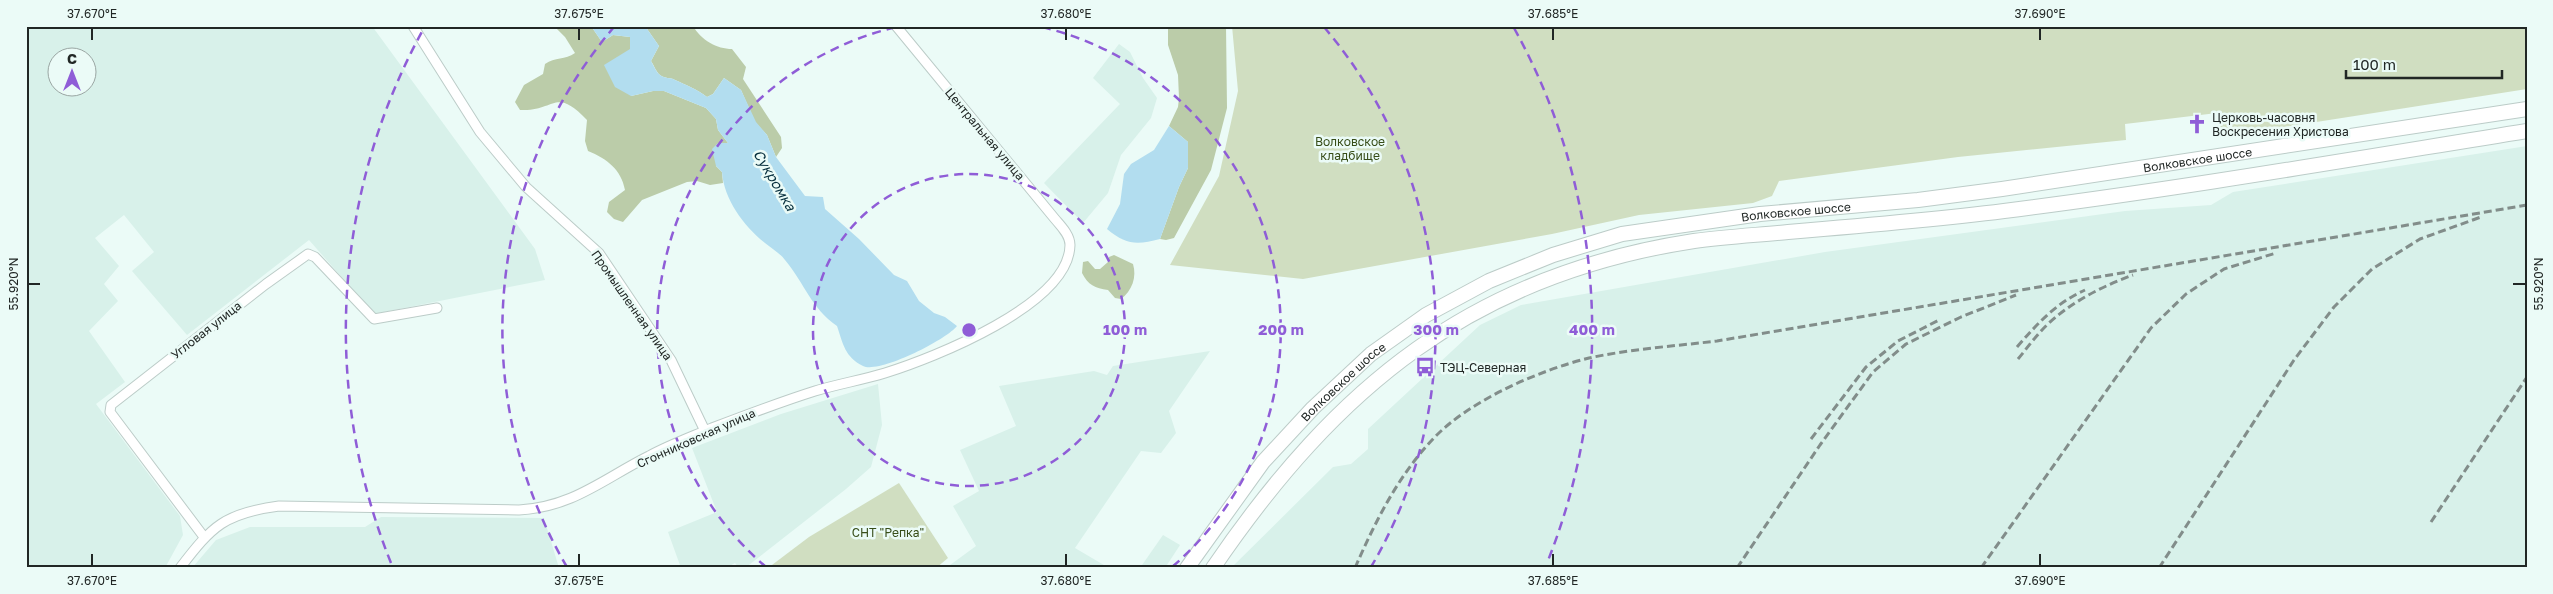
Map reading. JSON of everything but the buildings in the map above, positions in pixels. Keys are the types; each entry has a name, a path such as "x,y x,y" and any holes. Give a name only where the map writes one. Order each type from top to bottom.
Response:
{"main road":[{"name":"Волковское шоссе","path":"1187,568 1263,462 1313,408 1371,354 1440,307 1489,281 1552,255 1622,234 1690,223 2009,188 2527,109"},
{"name":"Волковское шоссе","path":"1213,568 1280,476 1349,403 1384,372 1467,316 1498,299 1560,273 1626,254 1695,241 2014,210 2191,185 2527,131"}],"street":[{"name":"Промышленная улица","path":"413,26 480,132 526,187 599,254 671,360 705,431"},
{"name":"Центральная улица","path":"896,26 1055,219 1064,231 1070,245"},
{"name":"Сгонниковская улица","path":"180,568 204,537 221,523 239,514 279,506 542,508 565,502 650,455 705,431 792,399 886,373 962,343 994,327 1041,295 1062,270 1070,245"},
{"name":"Угловая улица","path":"204,537 110,412 111,405 266,284 308,254 316,257 374,319 437,308"}],"shaded area":[{"path":"26,26 372,26 535,249 545,280 374,314 309,240 187,335 132,271 154,252 124,215 95,238 119,266 104,284 118,301 89,331 125,382 96,404 180,516 183,535 165,568 26,568"},
{"path":"1119,44 1130,52 1143,78 1157,98 1151,118 1121,155 1108,193 1083,223 1044,183 1120,104 1093,78"},
{"path":"2527,146 2527,568 1231,568 1333,467 1351,464 1368,449 1368,429 1480,325 1521,305 1825,252 2125,211 2211,205 2233,192"},
{"path":"1210,351 1169,411 1176,433 1161,453 1141,451 1075,548 1109,568 946,568 976,546 953,506 979,491 960,450 1016,426 999,386 1094,371 1107,375 1113,366"},
{"path":"878,384 882,425 871,467 846,489 745,568 739,568 735,563 726,568 681,568 668,532 717,512 692,448 781,414"},
{"path":"381,517 544,518 559,568 192,568 216,540 250,527 365,527"},
{"path":"1163,535 1180,545 1165,568 1140,568"}],"green space":[{"path":"554,26 591,26 602,42 613,35 630,37 631,96 653,91 664,91 706,108 716,119 718,130 728,143 716,166 722,172 723,183 710,185 697,181 687,182 642,200 623,222 614,219 607,212 609,202 625,190 617,171 607,161 588,151 585,141 587,120 568,104 561,102 532,110 520,110 515,102 524,85 543,74 545,64 575,53 565,37"},
{"path":"645,26 693,26 700,36 710,43 726,49 732,49 746,67 743,79 781,137 782,148 776,157 767,135 755,122 741,90 724,78 713,94 707,97 691,87 659,74 651,61 659,46"},
{"path":"1168,26 1226,26 1227,108 1211,170 1174,238 1166,240 1160,239 1188,168 1188,142 1169,126 1178,107 1179,98 1178,75 1168,45"},
{"name":"Волковское кладбище","path":"1232,26 2527,26 2527,89 2221,137 2217,113 2125,124 2126,140 1958,157 1779,181 1772,196 1753,203 1639,215 1552,234 1303,279 1170,265 1219,176 1238,91"},
{"path":"1114,255 1133,264 1134,269 1134,279 1131,288 1121,299 1115,298 1108,290 1092,285 1082,273 1083,262 1088,261 1095,269 1100,269 1108,262 1109,257"},
{"name":"СНТ \"Репка\"","path":"899,483 948,558 936,568 768,568 809,537"}],"water":[{"name":"Сукромка","path":"591,26 645,26 659,46 651,61 660,75 687,85 707,97 713,94 724,78 741,90 756,122 767,135 776,157 805,196 823,197 825,209 859,239 894,275 907,281 919,301 934,313 945,317 957,326 927,347 897,361 871,367 863,366 852,358 848,354 837,326 814,304 792,269 778,253 750,229 736,212 727,193 722,172 716,166 712,149 718,143 728,143 718,130 716,119 706,108 664,91 653,91 631,96 615,87 604,65 630,49 630,37 613,35 602,42"},
{"path":"1169,126 1188,142 1188,168 1160,239 1138,243 1126,241 1107,229 1120,204 1124,174 1131,164 1154,150"}],"railway":[{"path":"1355,568 1388,500 1420,453 1433,439 1465,412 1485,400 1527,379 1570,363 1637,350 1717,341 2527,205"},
{"path":"2159,568 2294,360 2334,307 2372,269 2420,239 2481,217"},
{"path":"1981,568 2151,328 2186,294 2224,269 2276,253"},
{"path":"2018,359 2045,327 2058,315 2100,289 2133,275"},
{"path":"2017,347 2056,307 2085,290"},
{"path":"1737,568 1820,445 1873,372 1906,344 1961,317 2016,295"},
{"path":"1811,439 1866,367 1898,341 1939,320"},
{"path":"2431,522 2527,377"}],"place":[{"name":"Церковь-часовня Воскресения Христова","path":"2197,124"},
{"name":"ТЭЦ-Северная","path":"1425,367"}]}
